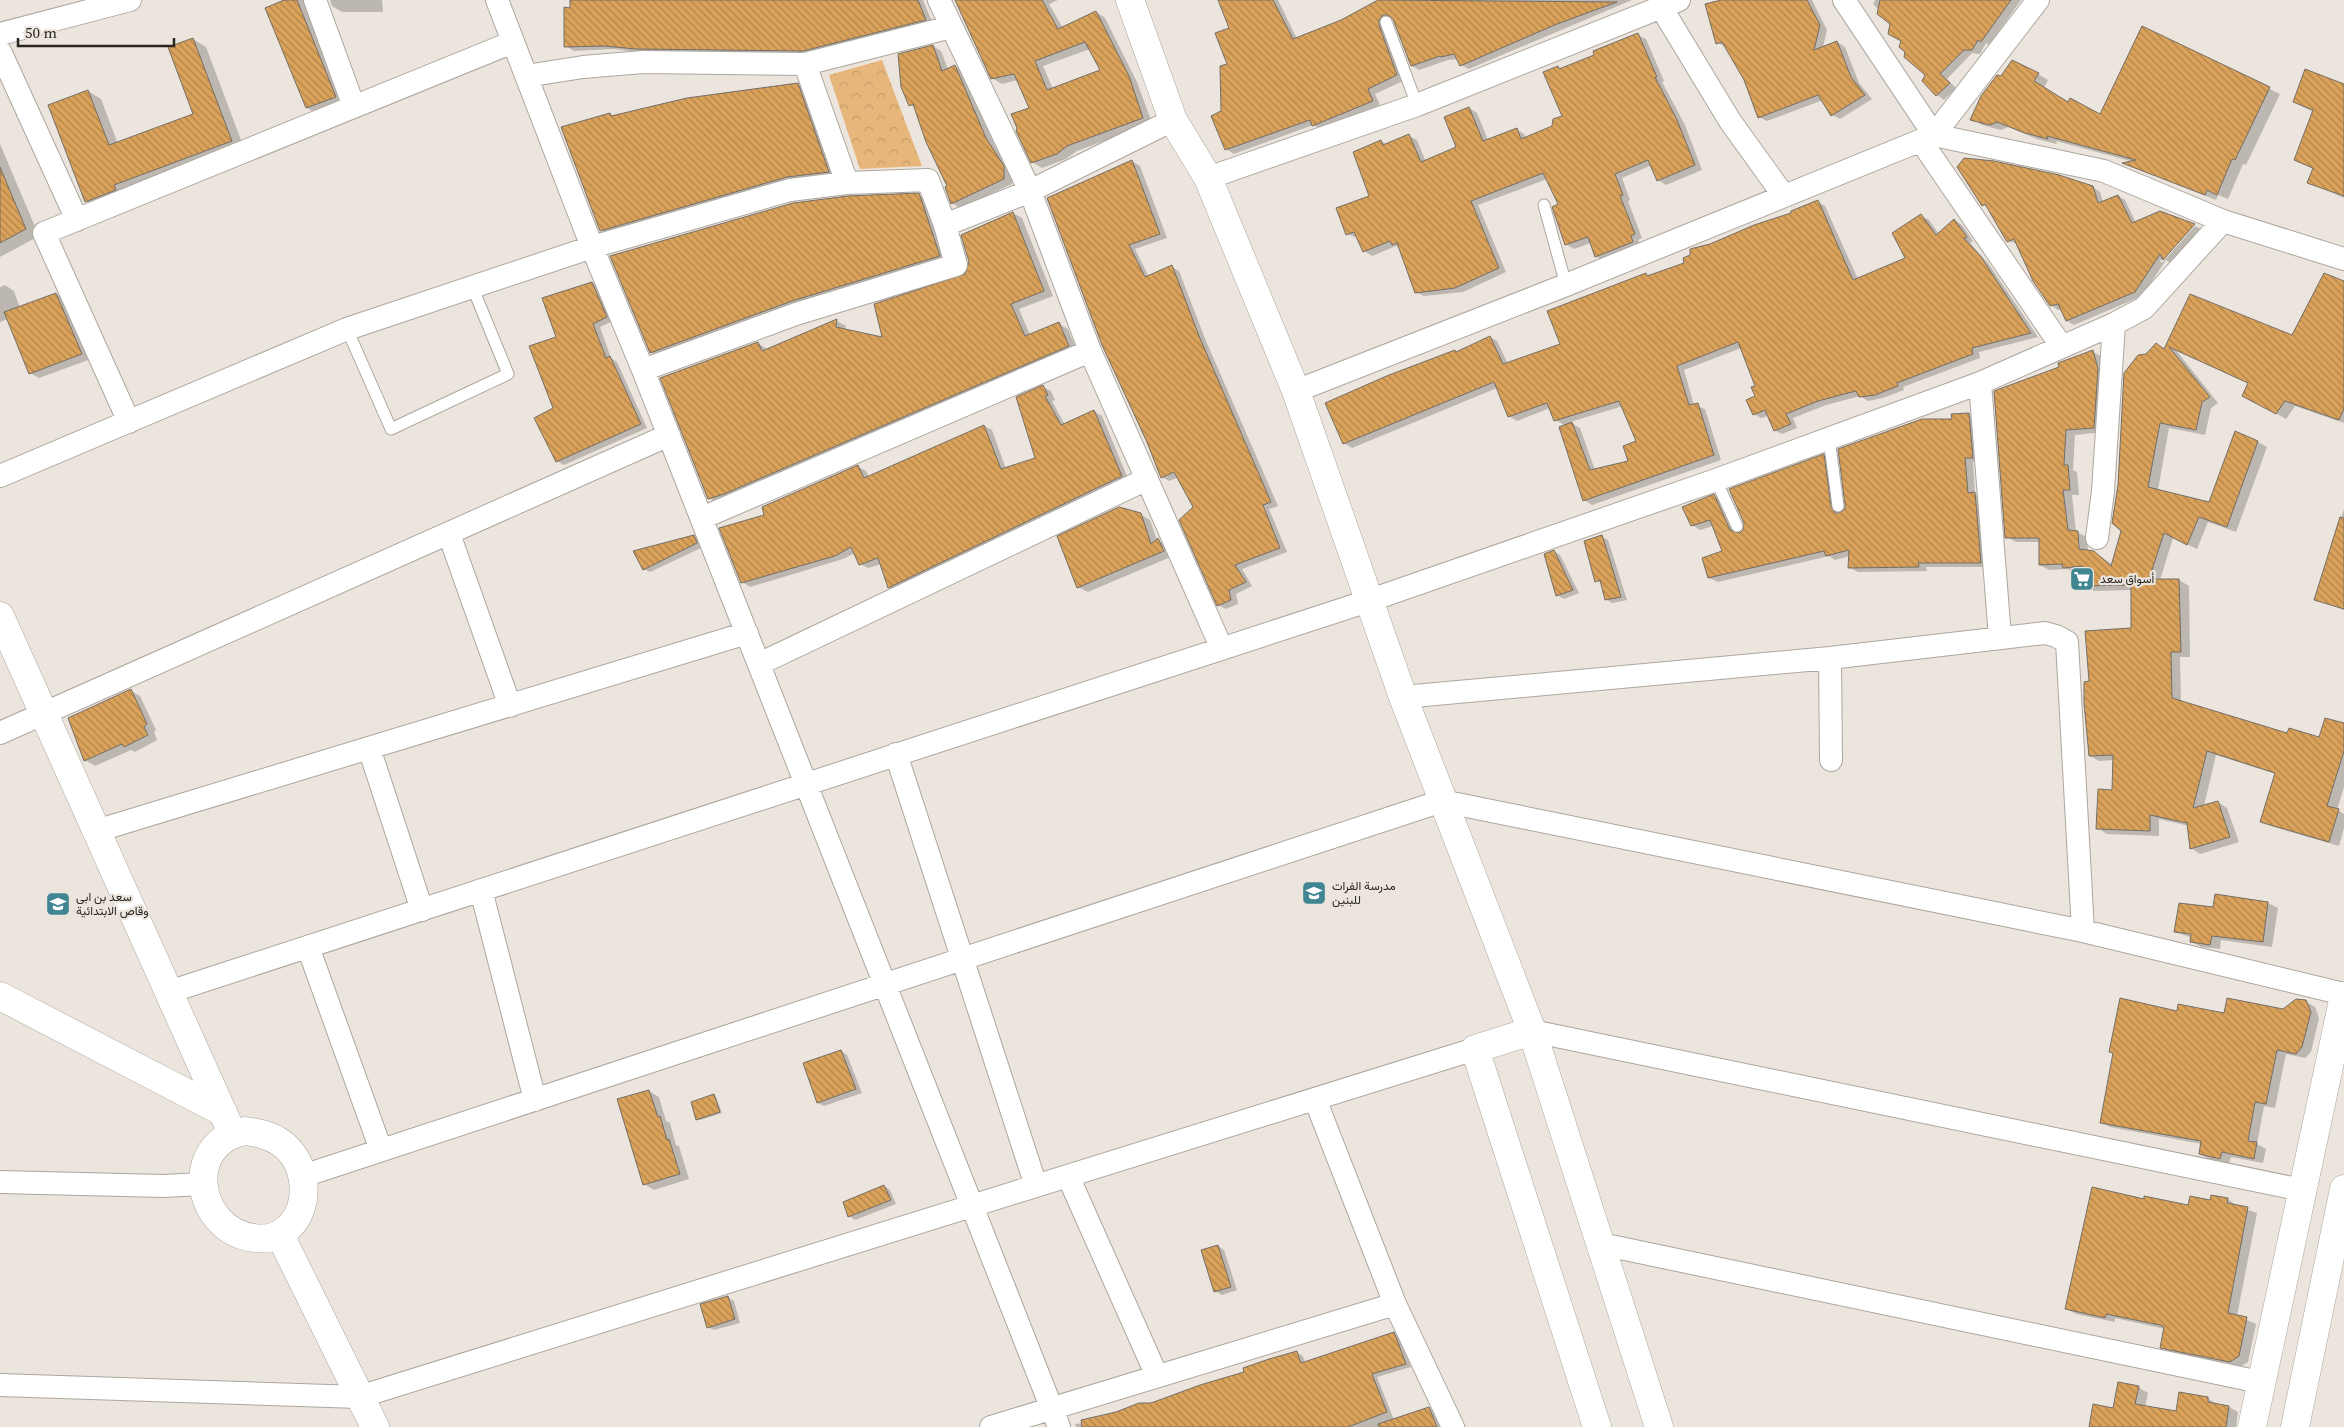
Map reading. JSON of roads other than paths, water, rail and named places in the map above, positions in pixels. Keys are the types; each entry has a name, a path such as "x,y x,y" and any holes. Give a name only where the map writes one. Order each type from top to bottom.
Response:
{"main road":[{"path":"1130,0 1173,120 1208,178 1296,391 1403,697 1532,1031 1659,1427"},
{"path":"0,616 227,1123"},
{"path":"2252,1427 2260,1382 2344,995"},
{"path":"0,996 227,1123 245,1131 265,1134 282,1144 295,1158 302,1176 304,1193 300,1209 292,1224 280,1235 263,1239 245,1236 228,1229 215,1217 206,1201 203,1184 205,1165 227,1123"},
{"path":"1532,1031 1474,1049 1596,1427"},
{"path":"2295,1427 2344,1189"},
{"path":"280,1235 375,1427"}],"street":[{"path":"0,34 130,0"},
{"path":"315,0 354,107"},
{"path":"497,0 592,247 702,518 1056,1418"},
{"path":"939,0 1030,191 1090,351 1222,649"},
{"path":"1844,0 1928,138 2062,347"},
{"path":"1296,391 1566,285 1928,138 2037,0"},
{"path":"1208,178 1417,105 1670,3 1730,121 1784,196"},
{"path":"526,76 583,67 643,62 806,64 951,27"},
{"path":"129,422 44,233 513,42"},
{"path":"0,51 77,220"},
{"path":"806,64 847,183"},
{"path":"945,225 1030,191 1173,120"},
{"path":"1928,138 2104,171 2223,221 2344,258"},
{"path":"0,476 347,329 592,247 790,190 847,183 928,180 945,225 956,265 796,314 643,370"},
{"path":"169,992 1368,601 1716,480 1980,383 2114,324 2144,308 2223,221"},
{"path":"2096,538 2103,491 2114,324"},
{"path":"702,518 1090,351"},
{"path":"1980,383 2000,637"},
{"path":"0,733 669,435"},
{"path":"759,664 1147,479"},
{"path":"449,534 510,706"},
{"path":"96,831 747,633"},
{"path":"1403,697 1830,658 2000,637 2045,633 2056,636 2067,642 2083,931"},
{"path":"1830,658 1831,760"},
{"path":"369,748 422,910"},
{"path":"896,754 1036,1186"},
{"path":"302,1176 1442,802 2083,931 2344,995"},
{"path":"481,890 535,1100"},
{"path":"308,947 381,1150"},
{"path":"1532,1031 2302,1190"},
{"path":"0,1385 359,1397 1474,1049"},
{"path":"1315,1099 1395,1304 1453,1427"},
{"path":"1068,1176 1157,1376"},
{"path":"0,1182 163,1186 203,1184"},
{"path":"1601,1244 2260,1382"},
{"path":"991,1427 1056,1418 1157,1376 1395,1304"}],"lane":[{"path":"1386,22 1417,105"},
{"path":"1544,205 1566,285"},
{"path":"347,329 391,430 508,374 472,286"},
{"path":"1829,438 1838,506"},
{"path":"1716,480 1736,526"}],"place":[{"name":"أسواق سعد","path":"2082,579"},
{"name":"مدرسة الفرات للبنين","path":"1314,893"},
{"name":"سعد بن ابي وقاص الابتدائية","path":"58,904"}]}
